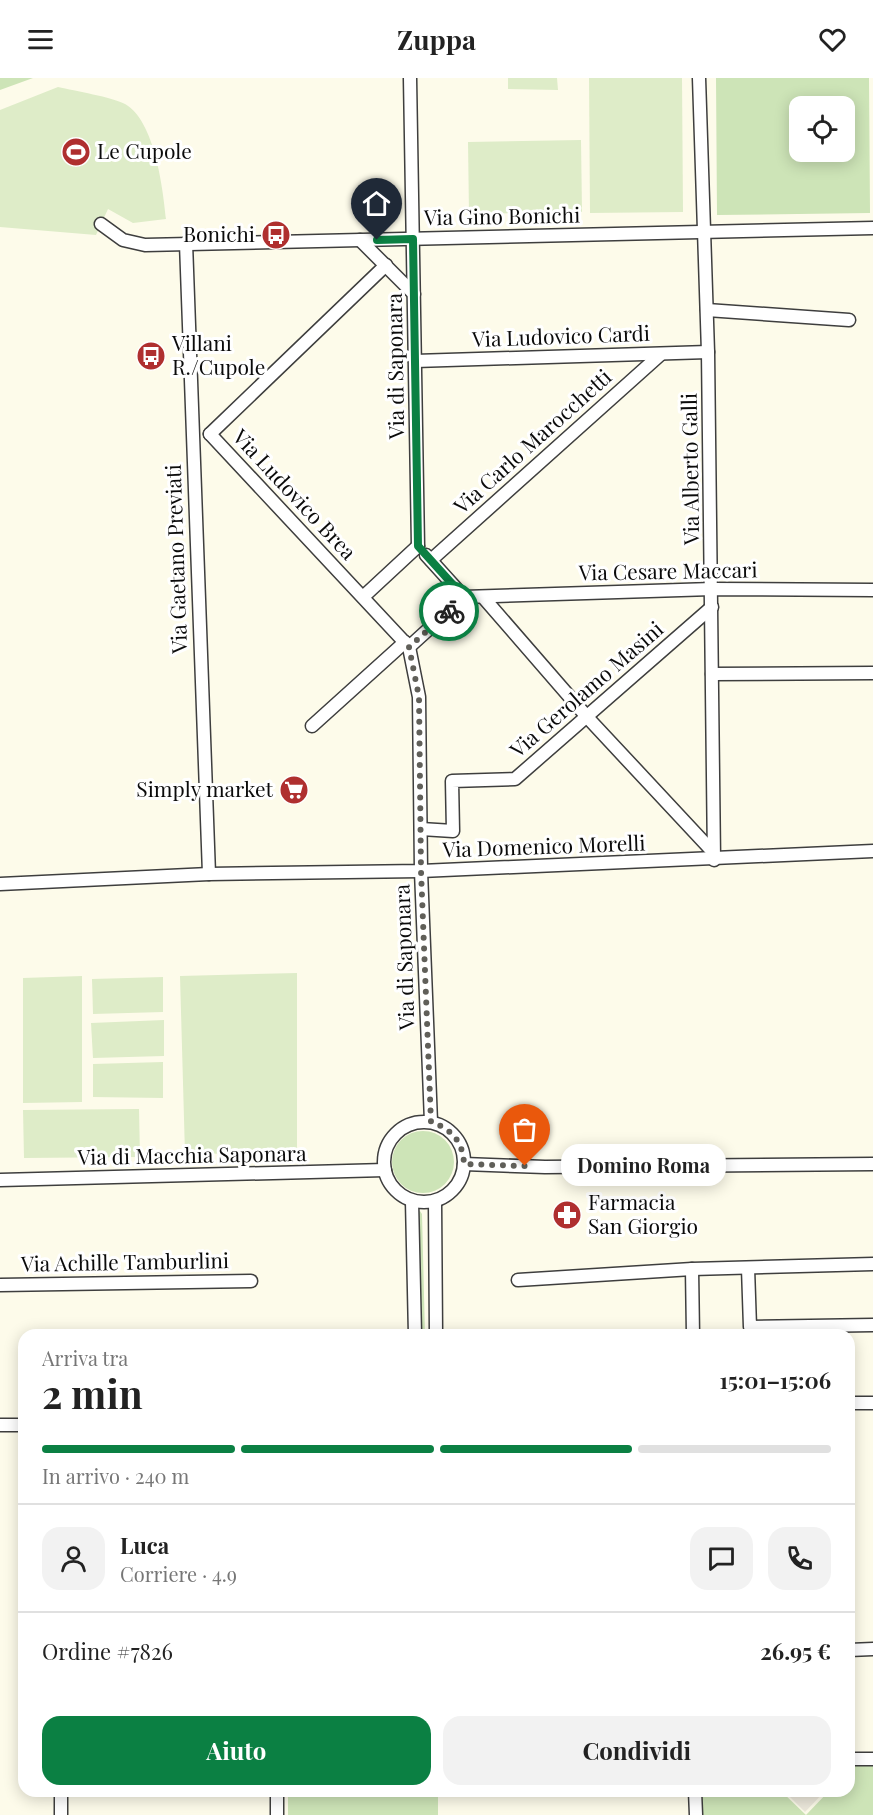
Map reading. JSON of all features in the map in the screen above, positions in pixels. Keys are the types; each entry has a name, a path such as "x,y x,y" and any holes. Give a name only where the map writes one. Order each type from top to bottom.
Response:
{"street":[{"name":"Via di Saponara","path":"410,78 418,546"},
{"name":"Via Alberto Galli","path":"699,78 708,352 714,856"},
{"name":"Via Gino Bonichi","path":"101,224 119,238 133,243 873,228"},
{"path":"360,240 414,294"},
{"name":"Via Gaetano Previati","path":"186,243 191,435 209,874"},
{"path":"210,434 386,266"},
{"path":"707,310 849,320"},
{"name":"Via Ludovico Cardi","path":"415,361 708,352"},
{"name":"Via Carlo Marocchetti","path":"431,560 661,354"},
{"name":"Via Ludovico Brea","path":"191,435 210,434 407,645"},
{"path":"312,726 464,597 418,546 363,597"},
{"name":"Via Cesare Maccari","path":"464,597 712,589 873,590"},
{"path":"483,597 588,718 714,856"},
{"name":"Via Gerolamo Masini","path":"421,829 453,831 452,781 515,779 588,718 712,607"},
{"name":"Via di Saponara","path":"407,645 419,697 421,871 431,1122"},
{"path":"712,674 873,673"},
{"name":"Via Domenico Morelli","path":"0,884 209,874 421,871 714,856 873,851"},
{"path":"418,1122 431,1122 452,1133 463,1153 464,1164 455,1187 435,1201 412,1201 394,1189 385,1170 386,1151 395,1134 406,1126 418,1122"},
{"path":"464,1164 545,1167 873,1164"},
{"name":"Via di Macchia Saponara","path":"0,1180 385,1170"},
{"path":"412,1201 415,1329"},
{"path":"435,1201 436,1329"},
{"path":"518,1280 692,1269 873,1264"},
{"path":"748,1268 750,1327 873,1326"},
{"path":"692,1269 693,1329"},
{"name":"Via Achille Tamburlini","path":"0,1285 250,1281"},
{"path":"855,1403 873,1402"},
{"path":"0,1425 18,1425"},
{"path":"855,1650 873,1649"},
{"path":"855,1759 873,1759"},
{"path":"60,1797 61,1815"},
{"path":"277,1797 277,1815"},
{"path":"695,1797 696,1815"}],"green space":[{"path":"0,78 33,78 0,90"},
{"path":"508,78 557,78 558,90 508,89"},
{"path":"589,78 682,78 683,212 590,213"},
{"path":"716,78 869,78 870,213 717,215"},
{"name":"Le Cupole","path":"58,87 119,101 135,113 144,125 156,157 166,219 133,223 108,209 96,235 0,227 0,110"},
{"path":"581,140 582,212 469,214 468,142"},
{"path":"297,973 297,1153 185,1154 180,976"},
{"path":"82,976 82,1102 23,1103 23,978"},
{"path":"163,977 163,1012 93,1014 92,979"},
{"path":"164,1020 164,1056 93,1058 91,1023"},
{"path":"163,1062 163,1098 93,1097 93,1064"},
{"path":"139,1109 140,1157 24,1158 23,1110"},
{"path":"417,1131 429,1131 445,1140 452,1150 454,1162 452,1174 445,1184 429,1193 417,1193 406,1188 397,1179 392,1168 392,1156 397,1145 406,1136"},
{"path":"418,1212 422,1214 425,1329 419,1329"},
{"path":"873,1763 873,1815 806,1815 823,1797 855,1797 855,1764"},
{"path":"288,1797 438,1797 438,1815 288,1815"},
{"path":"700,1797 787,1797 806,1815 701,1815"}],"shaded area":[{"path":"790,1797 819,1797 805,1812"}],"way so far":[{"path":"449,611 409,647 419,697 421,871 431,1122 452,1133 459,1142 464,1164 525,1166"}],"place":[{"name":"Le Cupole","path":"76,152"},
{"name":"Bonichi","path":"276,235"},
{"name":"Villani R./Cupole","path":"151,356"},
{"name":"Simply market","path":"294,790"},
{"name":"Domino Roma","path":"525,1166"},
{"name":"Farmacia San Giorgio","path":"567,1215"}],"route":[{"path":"377,240 413,239 418,546 464,597 449,611"}]}
